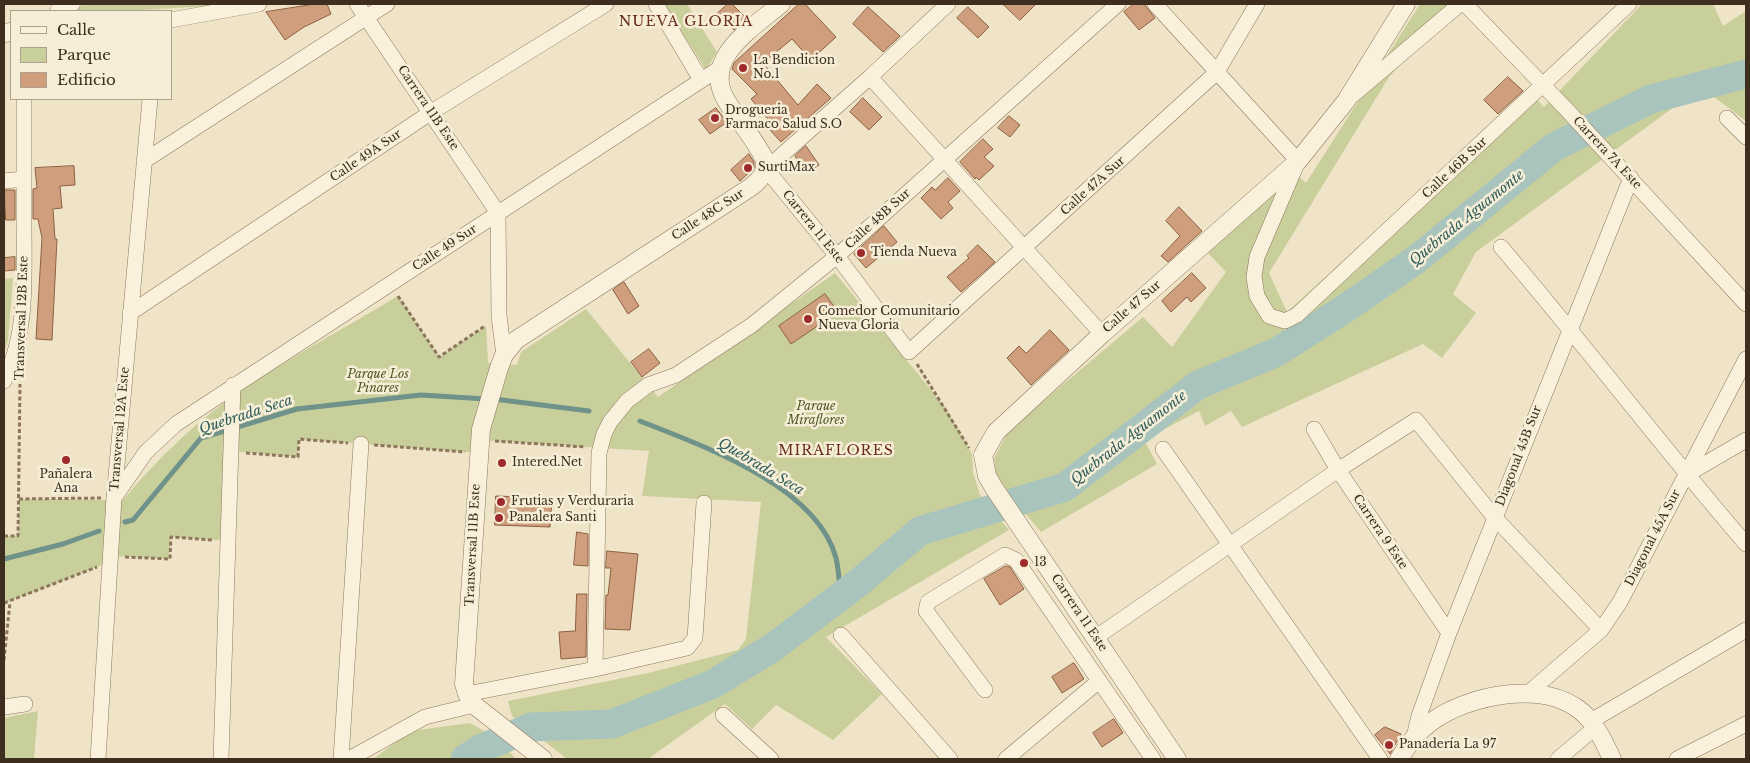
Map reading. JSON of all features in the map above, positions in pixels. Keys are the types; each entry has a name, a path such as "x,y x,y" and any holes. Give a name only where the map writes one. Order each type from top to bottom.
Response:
{"street":[{"path":"172,20 259,4"},
{"name":"Carrera 11B Este","path":"357,4 498,213"},
{"path":"144,161 387,4"},
{"name":"Calle 49A Sur","path":"130,313 430,113 606,4"},
{"path":"656,4 701,80"},
{"name":"Calle 49 Sur","path":"114,498 133,468 160,438 233,385 720,68 731,48 781,4"},
{"name":"Calle 48C Sur","path":"502,362 516,340 751,187 759,180 766,169 870,77 948,4"},
{"name":"Calle 48B Sur","path":"602,441 618,411 637,393 648,385 676,375 752,325 837,256 1118,4"},
{"path":"1156,4 1298,161"},
{"name":"Calle 47A Sur","path":"910,352 1217,72 1257,4"},
{"name":"Calle 47 Sur","path":"984,466 983,455 996,432 1102,334 1298,161 1346,100 1406,4"},
{"path":"1346,100 1460,4"},
{"name":"Carrera 7A Este","path":"1465,4 1631,178 1746,304"},
{"name":"Calle 46B Sur","path":"1274,320 1285,321 1298,316 1630,4"},
{"name":"Carrera 11 Este","path":"720,68 719,78 722,93 761,153 766,169 837,256 910,352"},
{"path":"870,77 1102,334"},
{"name":"Transversal 12B Este","path":"4,381 17,351 21,332 24,277 24,100"},
{"name":"Transversal 12A Este","path":"98,759 114,498 150,100"},
{"path":"1728,118 1746,137"},
{"name":"Calle 47 Sur","path":"1274,320 1266,313 1257,296 1254,287 1255,267 1298,161"},
{"name":"Diagonal 45B Sur","path":"1414,737 1419,716 1449,633 1631,178"},
{"path":"4,180 24,179"},
{"name":"Transversal 11B Este","path":"476,705 464,674 474,564 480,434 502,362 499,316 498,213"},
{"path":"1501,247 1570,327 1686,475 1746,544"},
{"name":"Diagonal 45A Sur","path":"1527,694 1601,630 1620,602 1746,358"},
{"path":"221,759 233,385"},
{"path":"1095,638 1338,470 1416,420 1495,518 1601,630"},
{"name":"Carrera 9 Este","path":"1314,429 1338,470 1449,633"},
{"path":"1686,475 1746,440"},
{"path":"595,669 602,441"},
{"path":"341,759 361,444"},
{"path":"1163,449 1380,759"},
{"name":"Carrera 11 Este","path":"984,466 994,488 1177,759"},
{"path":"349,759 425,718 476,705 595,669 687,648 695,638 704,503"},
{"name":"Carrera 11 Este","path":"985,690 926,611 928,602 1005,555 1011,556 1153,759"},
{"path":"1566,757 1594,724 1746,630"},
{"path":"841,635 950,759"},
{"path":"1006,759 1099,681"},
{"path":"1399,759 1414,737 1430,723 1458,707 1490,697 1527,694 1569,704 1594,724 1612,759"},
{"path":"4,708 25,704"},
{"path":"476,705 543,759"},
{"path":"723,715 771,759"},
{"path":"1677,759 1746,724"}],"path":[{"path":"389,284 439,357 499,316"},
{"path":"910,352 972,454 984,466"},
{"name":"Transversal 12B Este","path":"4,536 18,536 20,381"},
{"path":"480,434 602,441"},
{"path":"19,499 114,498"},
{"path":"4,603 110,559 170,559 171,537 228,541"},
{"path":"4,660 10,602"}],"green space":[{"path":"85,4 209,4 209,6 140,10 75,10"},
{"path":"664,4 687,4 717,52 706,70"},
{"path":"1420,4 1454,4 1389,77 1269,273 1287,312 1528,91 1544,107 1642,4 1713,4 1723,26 1746,11 1746,121 1706,91 1689,96 1476,252 1453,294 1476,313 1442,358 1423,344 1242,427 1231,411 1205,426 1199,411 1144,440 1157,464 1041,532 997,480 994,458 1009,430 1143,317 1172,347 1226,272 1208,253 1295,173 1306,183"},
{"path":"835,273 946,408 972,454 973,472 980,495 1009,530 826,637 882,694 833,740 776,705 752,729 725,704 648,759 567,759 512,716 508,701 648,673 738,650 746,639 761,502 642,496 649,451 480,440 478,453 299,439 298,457 232,451 229,541 171,537 169,559 111,556 110,562 4,603 4,536 18,536 19,499 123,500 187,433 236,394 289,360 398,296 439,357 486,326 488,363 517,365 521,352 586,309 658,397"},
{"path":"13,278 8,340 4,353 4,279"},
{"path":"38,711 34,759 4,759 4,718"},
{"path":"470,723 495,737 516,759 373,759 411,731"}],"building":[{"path":"315,4 327,4 331,14 304,27 285,40 266,12"},
{"path":"728,4 732,4 746,18 734,30 718,13"},
{"path":"799,4 805,4 836,37 811,60 792,39 763,63 798,105 817,84 831,98 781,142 770,130 774,126 751,99 757,94 732,69 734,63"},
{"path":"1003,4 1036,4 1020,20"},
{"path":"1134,4 1144,4 1155,18 1139,30 1124,12"},
{"path":"868,7 900,36 883,52 853,24"},
{"path":"968,7 989,27 978,38 957,18"},
{"path":"1508,77 1523,91 1498,114 1484,100"},
{"path":"863,98 882,117 869,130 850,112"},
{"path":"716,108 727,122 710,134 699,120"},
{"path":"1009,116 1020,125 1010,137 998,128"},
{"path":"983,139 993,149 984,157 994,166 979,180 976,177 975,179 960,162"},
{"path":"806,146 819,165 807,173 795,156"},
{"path":"749,154 754,162 754,168 740,181 731,170"},
{"path":"74,166 75,185 60,186 62,208 53,209 55,239 57,239 52,340 36,339 42,238 38,219 33,219 33,189 37,188 35,168"},
{"path":"948,178 960,191 948,202 953,208 941,219 921,198 932,187 935,190"},
{"path":"5,190 15,190 15,220 6,220"},
{"path":"1179,207 1202,231 1168,262 1161,256 1180,236 1166,221"},
{"path":"884,226 897,242 866,268 854,254"},
{"path":"978,245 995,262 961,292 947,277 969,258 967,256"},
{"path":"15,257 15,270 4,271 4,258"},
{"path":"1192,273 1206,288 1191,302 1187,297 1171,312 1162,301"},
{"path":"624,282 639,306 628,314 613,290"},
{"name":"Comedor Comunitario Nueva Gloria","path":"825,294 838,312 791,344 779,326"},
{"path":"1050,330 1069,350 1031,385 1007,358 1019,346 1026,353"},
{"path":"649,349 660,363 642,377 631,362"},
{"path":"496,496 552,498 550,527 495,525"},
{"path":"577,532 588,534 588,566 574,565"},
{"path":"607,551 638,554 630,630 605,629 606,595 608,595 611,568 606,568"},
{"path":"1006,566 1010,567 1024,589 1000,605 984,579"},
{"path":"577,594 587,594 586,657 561,659 559,632 575,631"},
{"path":"1074,663 1084,679 1062,693 1052,677"},
{"path":"1114,719 1123,733 1102,747 1093,733"},
{"path":"1385,727 1401,734 1390,754 1375,735"}],"waterway":[{"name":"Quebrada Aguamonte","path":"465,759 480,749 531,727 612,724 713,684 772,648 858,583 920,531 1065,487 1198,385 1277,352 1346,308 1417,259 1554,147 1651,99 1746,74"},
{"name":"Quebrada Seca","path":"125,522 133,520 201,438 297,409 421,395 486,399"},
{"name":"Quebrada Seca","path":"494,399 589,411"},
{"name":"Quebrada Seca","path":"640,421 725,456 782,490 806,510 825,532 836,558 841,596"},
{"name":"Quebrada Seca","path":"4,559 63,544 99,531"}],"place":[{"name":"La Bendicion No.1","path":"743,68"},
{"name":"Drogueria Farmaco Salud S.O","path":"715,118"},
{"name":"SurtiMax","path":"748,168"},
{"name":"Tienda Nueva","path":"861,253"},
{"name":"Comedor Comunitario Nueva Gloria","path":"808,319"},
{"name":"Pañalera Ana","path":"66,460"},
{"name":"Intered.Net","path":"502,463"},
{"name":"Frutias y Verduraria","path":"501,502"},
{"name":"Panalera Santi","path":"499,518"},
{"name":"13","path":"1024,563"},
{"name":"Panadería La 97","path":"1389,745"}],"district":[{"name":"NUEVA GLORIA","path":"686,22"},
{"name":"MIRAFLORES","path":"836,451"}],"park label":[{"name":"Parque Los Pinares","path":"378,382"},
{"name":"Parque Miraflores","path":"816,414"}]}
